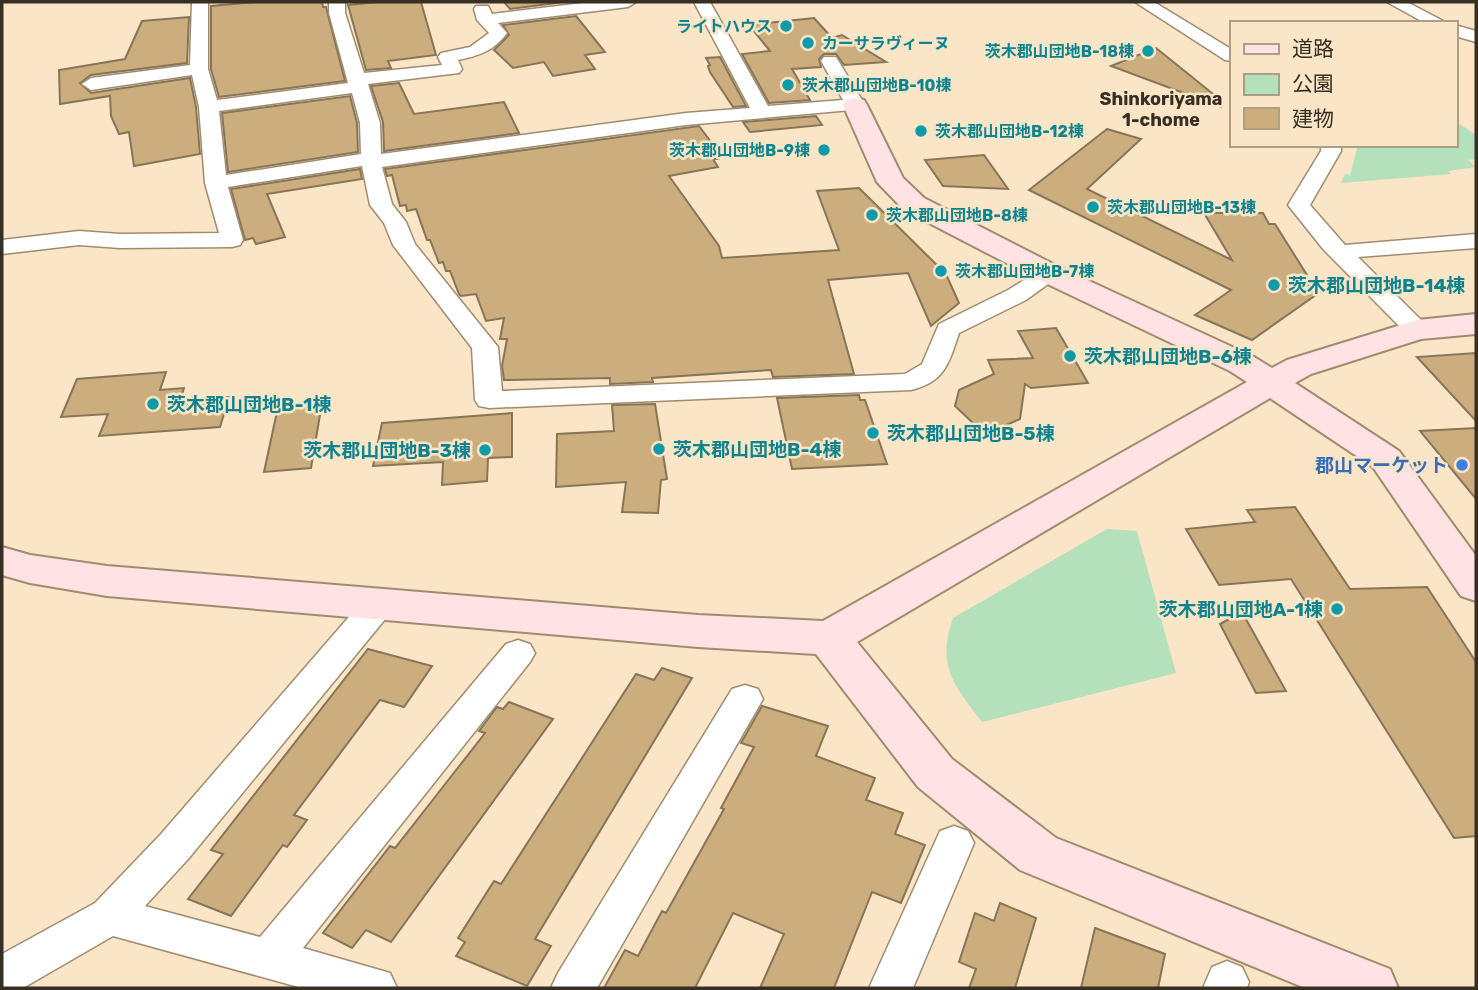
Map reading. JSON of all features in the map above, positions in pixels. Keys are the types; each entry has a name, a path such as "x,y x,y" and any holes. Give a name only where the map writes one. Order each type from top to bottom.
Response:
{"street":[{"path":"2,247 79,238 120,242 232,240 216,183 209,107 199,69 200,2"},
{"path":"337,2 337,13 356,84 370,122 371,160 381,205 395,222 404,244 485,347 489,400 911,382 934,368 948,329 1017,295 1050,274"},
{"path":"209,107 453,69 447,57 474,51 492,42 498,33 485,20 480,2"},
{"path":"485,20 628,2"},
{"path":"702,2 762,113"},
{"path":"1143,2 1230,55"},
{"path":"1395,2 1434,21"},
{"path":"1457,31 1476,37"},
{"path":"830,61 855,105 891,182 914,204 1050,274 1242,364 1310,406 1386,459 1476,586"},
{"path":"91,84 199,69"},
{"path":"216,183 686,119 855,105"},
{"path":"1331,147 1299,205 1339,252 1417,330"},
{"path":"1339,252 1476,241"},
{"path":"2,561 30,569 107,581 698,631 829,638 1298,367 1417,330 1476,324"},
{"path":"2,977 110,916 176,846 379,604"},
{"path":"829,638 875,700 935,773 1038,854 1370,988"},
{"path":"268,959 518,653"},
{"path":"573,988 745,699"},
{"path":"891,988 954,843"},
{"path":"110,916 375,988"}],"green space":[{"path":"1457,122 1476,135 1476,159 1468,160 1476,167 1449,171 1451,174 1341,183 1345,174 1350,175 1357,147 1457,147"},
{"path":"1107,529 1137,531 1176,673 982,722 956,685 947,662 946,649 953,618"}],"building":[{"path":"256,2 322,2 323,7 326,7 345,81 219,97 211,69 211,6"},
{"path":"421,2 436,55 388,61 391,68 366,70 348,5"},
{"path":"504,2 565,2 510,9"},
{"path":"576,16 605,52 585,55 595,69 553,76 544,62 513,68 494,50 509,35 503,25"},
{"path":"189,17 187,63 91,75 80,83 91,93 190,78 196,107 200,154 134,166 129,132 119,134 111,116 110,96 60,104 59,70 125,59 142,21"},
{"path":"814,18 832,38 842,35 886,62 844,65 836,54 824,54 819,59 821,67 792,69 810,100 769,103 742,54 770,51 749,25"},
{"path":"1156,48 1223,102 1221,107 1111,66"},
{"path":"720,57 746,106 733,107 710,72 706,58"},
{"path":"399,83 414,114 504,102 519,133 384,151 383,122 371,86"},
{"path":"350,96 357,123 358,152 228,172 222,113"},
{"path":"816,116 822,125 750,132 743,122"},
{"path":"699,126 717,150 712,151 718,159 713,159 718,167 669,176 719,246 722,258 839,250 817,191 859,188 946,274 959,303 931,326 908,273 828,280 854,374 773,377 771,370 652,378 653,382 610,384 610,378 504,380 502,366 507,339 500,339 504,318 486,321 476,294 459,294 450,271 446,271 443,262 439,263 430,240 427,240 416,209 407,211 406,205 400,206 392,175 387,176 385,169"},
{"path":"1107,129 1141,139 1087,189 1232,260 1204,213 1263,213 1269,224 1275,224 1307,275 1298,281 1323,290 1252,340 1195,315 1231,290 1029,190"},
{"path":"984,155 1008,189 943,186 925,160"},
{"path":"360,169 362,179 267,194 285,237 256,244 253,238 245,240 231,189"},
{"path":"1056,328 1088,383 1031,388 1025,384 1020,419 1002,427 973,423 955,406 959,390 994,374 988,360 1033,358 1018,331"},
{"path":"1476,353 1476,421 1417,357"},
{"path":"166,372 160,390 184,388 180,400 229,397 220,427 99,436 108,414 61,417 77,379"},
{"path":"859,395 860,400 865,400 887,464 792,469 777,398"},
{"path":"322,403 311,468 264,472 278,407"},
{"path":"655,404 667,479 661,480 658,513 622,512 626,482 556,487 557,434 614,431 612,405"},
{"path":"512,413 512,457 488,458 487,481 442,485 443,462 373,466 382,423"},
{"name":"郡山マーケット","path":"1476,428 1476,499 1420,431"},
{"path":"1295,507 1350,589 1427,587 1476,662 1476,836 1454,838 1291,579 1219,585 1186,529 1255,522 1247,510"},
{"path":"1242,612 1286,691 1256,693 1220,624"},
{"path":"368,649 432,666 404,707 380,700 294,815 307,820 287,847 283,845 231,916 188,899 223,854 211,850"},
{"path":"662,668 692,678 535,939 551,946 527,986 456,956 465,942 458,938 494,881 501,884 636,674 654,680"},
{"path":"509,702 553,719 391,942 366,930 352,948 323,933 390,846 395,848 485,733 479,731 497,707 503,709"},
{"path":"762,706 828,726 816,756 875,778 866,800 903,813 895,834 925,845 901,903 872,892 834,988 760,988 784,934 733,913 695,988 604,988 625,950 638,956 662,911 666,913 724,809 721,808 754,747 741,743"},
{"path":"1000,903 1036,918 1015,988 969,988 976,969 959,962 975,913 994,921"},
{"path":"1095,928 1165,954 1158,988 1081,988"}],"place":[{"name":"ライトハウス","path":"786,26"},
{"name":"カーサラヴィーヌ","path":"808,43"},
{"name":"茨木郡山団地B-18棟","path":"1148,51"},
{"name":"茨木郡山団地B-10棟","path":"788,85"},
{"name":"茨木郡山団地B-12棟","path":"921,131"},
{"name":"茨木郡山団地B-9棟","path":"824,150"},
{"name":"茨木郡山団地B-13棟","path":"1093,207"},
{"name":"茨木郡山団地B-8棟","path":"872,215"},
{"name":"茨木郡山団地B-7棟","path":"941,271"},
{"name":"茨木郡山団地B-14棟","path":"1274,285"},
{"name":"茨木郡山団地B-6棟","path":"1070,356"},
{"name":"茨木郡山団地B-1棟","path":"153,404"},
{"name":"茨木郡山団地B-5棟","path":"873,433"},
{"name":"茨木郡山団地B-4棟","path":"659,449"},
{"name":"茨木郡山団地B-3棟","path":"485,450"},
{"name":"郡山マーケット","path":"1462,465"},
{"name":"茨木郡山団地A-1棟","path":"1337,609"}],"district":[{"name":"Shinkoriyama 1-chome","path":"1161,109"}]}
